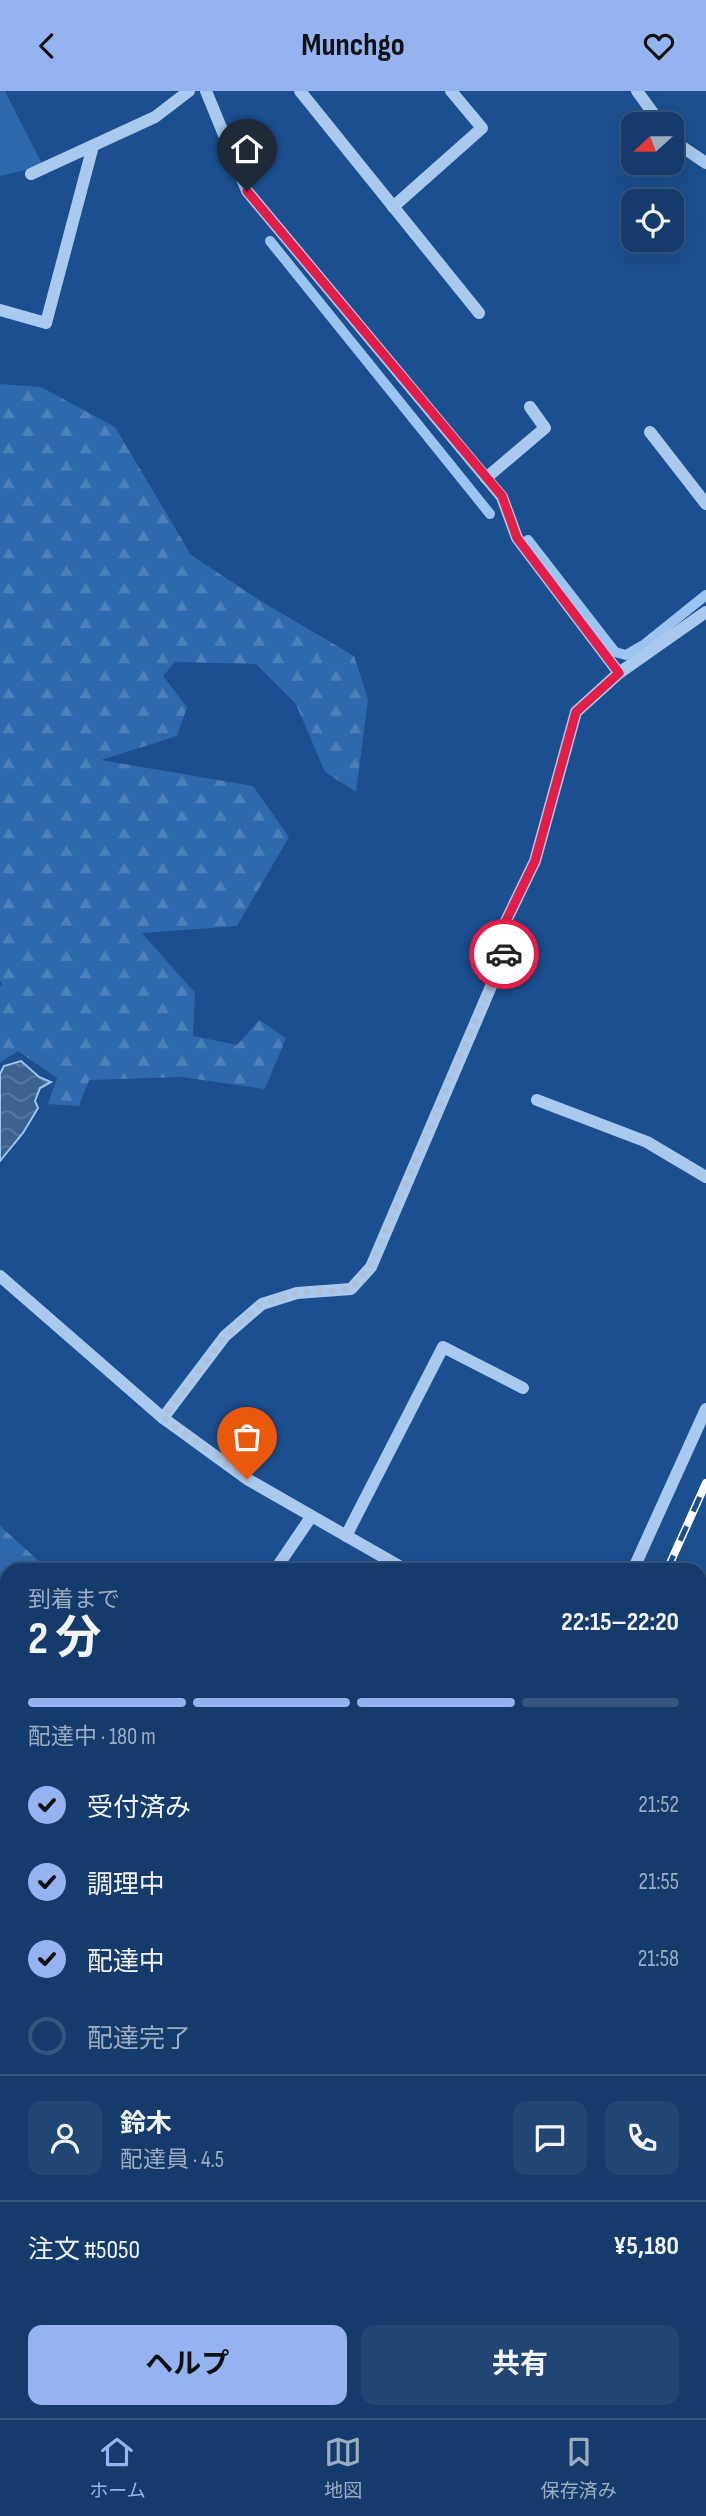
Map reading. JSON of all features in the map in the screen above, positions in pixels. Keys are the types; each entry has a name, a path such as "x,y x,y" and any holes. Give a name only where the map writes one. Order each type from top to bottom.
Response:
{"street":[{"path":"31,174 155,117 189,91"},
{"path":"206,91 247,191 502,496 517,538 619,673"},
{"path":"300,91 478,313"},
{"path":"393,207 482,128 451,91"},
{"path":"637,91 652,112"},
{"path":"0,310 46,323 93,146"},
{"path":"684,148 706,163"},
{"path":"486,478 545,428 530,407"},
{"path":"650,432 706,505"},
{"path":"163,1418 225,1336 262,1304 297,1293 351,1289 370,1267 504,956 505,923 535,861 576,712 619,673 706,612"},
{"path":"537,1100 647,1142 705,1175"},
{"path":"0,1276 163,1418 247,1479 394,1563"},
{"path":"346,1536 443,1346 523,1388"},
{"path":"636,1563 706,1409"},
{"path":"280,1563 312,1517"}],"green space":[{"path":"0,91 5,91 43,166 0,176"},
{"path":"0,384 41,387 115,427 191,555 259,600 354,656 368,699 356,792 325,772 296,704 256,664 175,662 163,676 187,707 177,736 101,760 253,786 289,837 237,926 142,933 195,993 193,1036 237,1045 259,1020 286,1038 265,1089 182,1077 89,1080 79,1106 48,1104 57,1078 18,1051 0,1063"},
{"path":"0,1526 41,1563 0,1563"}],"water":[{"path":"21,1061 39,1077 51,1082 40,1088 35,1101 38,1108 23,1133 0,1161 0,1074 4,1066"}],"waterway":[{"path":"270,241 490,514"},
{"path":"528,540 615,652 626,655 645,644 706,595"}],"railway":[{"path":"670,1563 706,1483"}],"way so far":[{"path":"247,1479 163,1418 225,1336 262,1304 297,1293 351,1289 370,1267 504,954"}],"route":[{"path":"247,191 502,496 517,538 619,673 576,712 535,861 505,923 504,954"}]}
